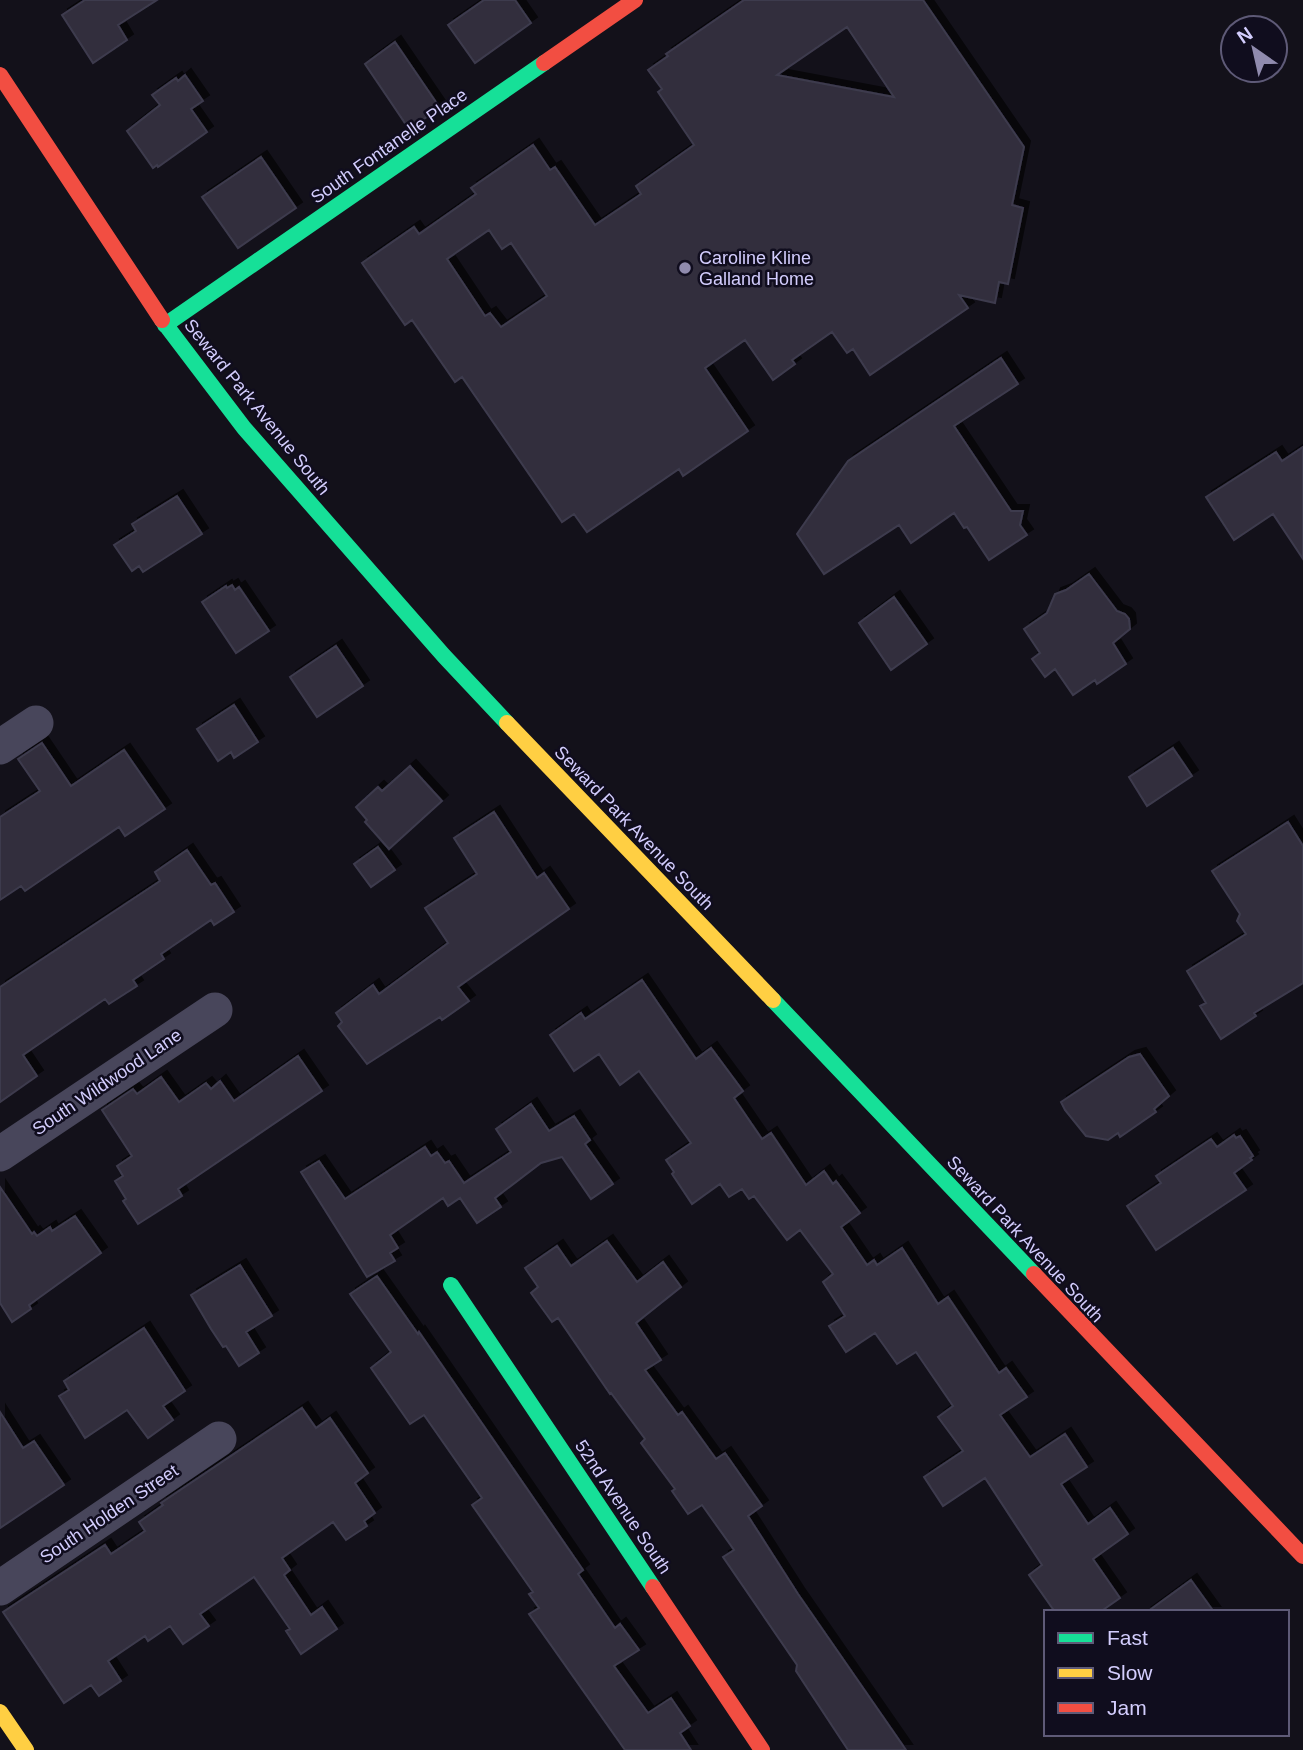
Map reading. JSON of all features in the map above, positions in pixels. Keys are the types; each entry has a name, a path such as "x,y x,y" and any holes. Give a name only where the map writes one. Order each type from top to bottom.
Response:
{"main road":[{"name":"South Fontanelle Place","path":"165,325 635,0"},
{"name":"Seward Park Avenue South","path":"0,75 165,325 244,428 444,656 1303,1556"},
{"name":"52nd Avenue South","path":"451,1285 762,1750"},
{"path":"0,1712 26,1750"}],"street":[{"path":"0,747 36,723"},
{"name":"South Wildwood Lane","path":"0,1154 215,1010"},
{"name":"South Holden Street","path":"0,1588 219,1439"}],"building":[{"path":"85,0 157,0 118,25 127,40 93,63 62,15"},
{"path":"484,0 515,0 531,23 475,63 448,25"},
{"name":"Caroline Kline Galland Home","path":"744,0 923,0 1024,147 1012,205 1023,208 1008,284 999,282 995,303 959,295 968,308 870,375 853,349 847,353 832,332 792,360 795,364 773,380 745,340 705,368 748,431 683,476 679,469 587,532 574,514 562,522 462,377 455,382 412,320 405,325 362,263 414,227 419,234 476,194 471,188 533,145 550,170 555,167 595,225 641,194 636,186 694,145 658,92 662,89 648,70 668,56 666,54","holes":["847,27 894,97 777,75","489,230 502,249 511,243 547,296 501,327 490,313 485,316 447,259"]},
{"path":"395,42 440,108 409,129 365,64"},
{"path":"185,75 203,101 191,109 207,132 153,168 127,131 160,105 152,95"},
{"path":"261,157 296,208 238,248 202,197"},
{"path":"1001,358 1018,384 954,426 1011,511 1023,511 1020,525 1027,535 989,560 954,513 911,543 899,525 824,574 797,534 848,461"},
{"path":"1303,447 1303,559 1273,514 1234,540 1206,497 1276,452 1282,461"},
{"path":"177,496 202,534 143,572 139,566 132,571 114,545 136,531 132,524"},
{"path":"1089,574 1117,611 1129,619 1130,629 1113,643 1126,664 1097,684 1095,680 1073,695 1055,669 1045,677 1032,659 1040,653 1024,629 1047,613 1055,594 1066,590"},
{"path":"232,585 235,590 239,587 269,631 236,653 202,602"},
{"path":"894,597 927,644 891,670 859,623"},
{"path":"336,646 363,686 317,717 290,677"},
{"path":"234,705 258,742 234,758 231,752 218,761 197,729"},
{"path":"42,743 71,786 124,750 165,809 125,836 119,827 25,891 21,886 0,900 0,817 40,791 18,759"},
{"path":"1173,748 1192,776 1147,806 1129,777"},
{"path":"410,766 442,801 389,849 365,822 367,820 356,807 378,787 382,791"},
{"path":"494,812 537,878 544,873 569,909 458,987 469,1001 367,1064 338,1026 342,1022 336,1013 373,985 379,994 448,943 425,908 477,874 454,838"},
{"path":"1288,822 1303,846 1303,983 1254,1013 1256,1016 1221,1039 1200,1006 1206,1003 1187,971 1246,934 1237,921 1240,914 1212,871"},
{"path":"378,847 395,870 371,887 354,864"},
{"path":"187,850 211,885 215,883 234,912 214,925 211,920 161,954 164,959 133,980 137,986 109,1004 105,999 23,1055 37,1076 0,1102 0,987 160,881 155,872"},
{"path":"642,980 696,1059 711,1048 743,1091 734,1098 762,1139 771,1133 806,1185 824,1171 833,1184 836,1181 860,1213 841,1227 867,1265 874,1260 877,1265 902,1248 938,1304 948,1297 999,1373 1006,1368 1027,1397 1000,1415 1030,1457 1065,1434 1087,1467 1061,1484 1088,1524 1110,1508 1128,1534 1093,1559 1120,1598 1103,1610 1054,1610 1029,1575 1042,1565 985,1478 943,1506 924,1477 963,1451 938,1417 953,1406 916,1352 897,1364 875,1333 846,1352 829,1326 845,1316 823,1282 833,1274 800,1230 787,1240 754,1196 749,1199 742,1189 729,1197 720,1184 692,1204 666,1160 691,1143 639,1071 620,1085 599,1054 574,1071 550,1035 581,1013 585,1019"},
{"path":"1140,1054 1169,1096 1154,1109 1156,1112 1120,1137 1118,1133 1108,1140 1086,1136 1061,1102 1129,1057"},
{"path":"298,1056 322,1091 178,1189 182,1196 138,1224 123,1201 126,1199 115,1181 123,1176 117,1166 132,1156 102,1110 133,1089 137,1094 161,1077 179,1102 206,1083 211,1089 220,1081 234,1101"},
{"path":"531,1104 549,1131 574,1116 590,1140 585,1144 613,1184 591,1199 562,1157 541,1163 495,1198 501,1207 477,1223 460,1198 448,1206 443,1198 390,1235 398,1248 390,1253 395,1261 367,1277 301,1172 319,1161 345,1199 425,1147 431,1156 437,1152 445,1163 449,1161 464,1183 511,1152 496,1129"},
{"path":"1234,1135 1236,1138 1240,1136 1253,1156 1250,1158 1252,1160 1234,1173 1246,1190 1156,1250 1127,1206 1161,1183 1156,1176 1211,1139 1217,1147"},
{"path":"0,1187 32,1234 34,1232 37,1236 50,1227 52,1231 75,1216 101,1253 29,1305 31,1309 12,1322 0,1303"},
{"path":"607,1241 637,1282 663,1262 681,1287 636,1323 661,1360 645,1370 678,1415 682,1412 716,1459 725,1453 762,1506 748,1516 798,1594 906,1750 848,1750 796,1671 797,1665 723,1557 734,1550 702,1505 688,1514 672,1491 675,1489 641,1443 645,1439 610,1394 558,1318 552,1322 531,1293 538,1287 525,1268 557,1246 571,1266"},
{"path":"240,1265 272,1316 246,1332 259,1353 239,1366 226,1346 223,1347 191,1295"},
{"path":"377,1276 418,1334 419,1332 583,1570 578,1574 615,1628 620,1624 639,1650 614,1666 648,1713 671,1698 690,1726 680,1733 691,1750 625,1750 529,1614 539,1608 529,1594 533,1592 472,1505 482,1498 424,1415 410,1424 371,1368 391,1352 350,1294"},
{"path":"144,1328 185,1391 163,1406 173,1420 148,1438 127,1410 85,1438 59,1396 69,1390 64,1381"},
{"path":"302,1408 316,1428 330,1418 368,1473 355,1483 375,1513 364,1521 367,1526 346,1540 333,1522 282,1558 290,1570 284,1575 311,1615 322,1607 337,1629 301,1654 286,1631 290,1629 254,1577 200,1614 209,1626 183,1644 170,1626 148,1641 145,1636 108,1661 121,1681 99,1696 91,1685 64,1703 3,1612 105,1545 111,1554 145,1531 139,1522 163,1505 161,1503"},
{"path":"0,1412 23,1448 34,1441 64,1485 0,1528"},
{"path":"1191,1580 1213,1610 1150,1610"}],"traffic: fast":[{"path":"165,325 544,63"},
{"path":"162,320 244,428 444,656 507,723"},
{"path":"773,1000 1034,1274"},
{"path":"451,1285 653,1587"}],"traffic: slow":[{"path":"507,723 773,1000"},
{"path":"0,1712 26,1750"}],"traffic: jam":[{"path":"544,63 635,0"},
{"path":"0,75 162,320"},
{"path":"1034,1274 1303,1556"},
{"path":"653,1587 762,1750"}],"place":[{"name":"Caroline Kline Galland Home","path":"685,268"}]}
